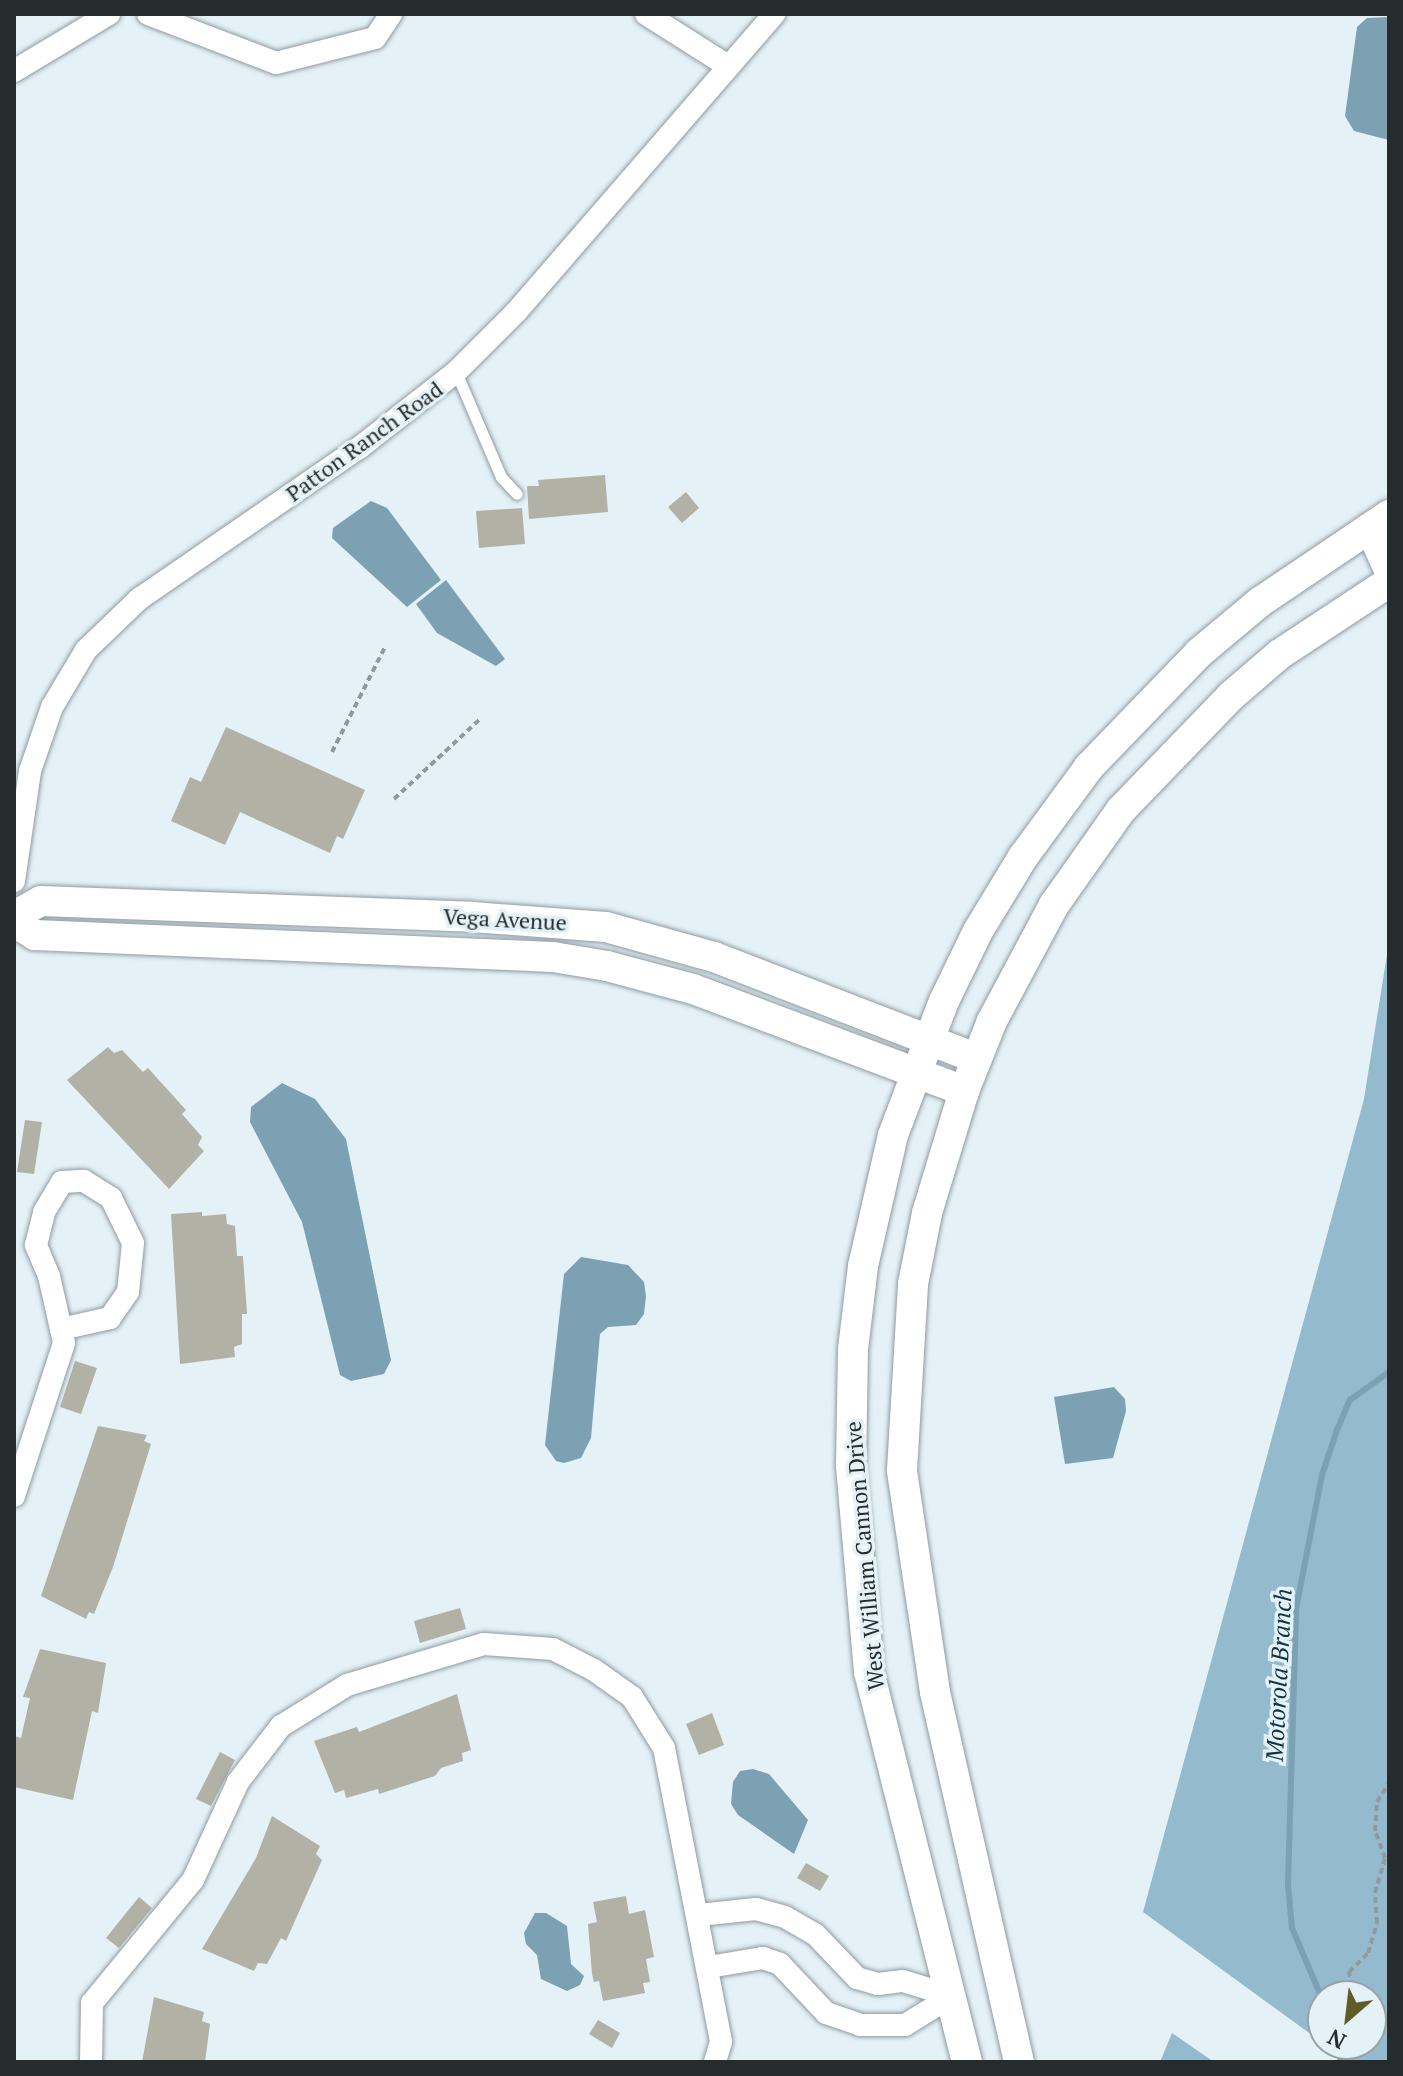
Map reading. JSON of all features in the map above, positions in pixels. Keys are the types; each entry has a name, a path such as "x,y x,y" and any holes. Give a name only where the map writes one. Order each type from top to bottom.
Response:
{"main road":[{"path":"1379,521 1389,570"},
{"name":"West William Cannon Drive","path":"967,2062 869,1672 851,1465 853,1349 863,1266 877,1192 929,1038 999,894 1089,767 1199,653 1260,602 1379,521"},
{"name":"West William Cannon Drive","path":"1019,2062 935,1692 902,1470 913,1284 927,1213 976,1058 1054,905 1141,787 1280,654 1389,582"},
{"name":"Vega Avenue","path":"14,916 41,901 565,921 655,937 976,1058"},
{"name":"Vega Avenue","path":"14,922 35,935 553,957 661,978 964,1091"},
{"path":"952,1996 1003,1992"}],"street":[{"path":"14,71 109,14"},
{"path":"148,14 276,63 375,38 391,14"},
{"path":"646,14 728,66"},
{"name":"Patton Ranch Road","path":"14,881 30,771 52,707 86,650 139,599 359,448 456,372 517,311 774,14"},
{"path":"14,1496 64,1343 36,1245 44,1212 62,1182 84,1181 111,1198 133,1243 128,1292 110,1318 61,1329"},
{"path":"91,2062 92,2003 193,1880 238,1782 281,1726 347,1685 484,1644 553,1649 632,1697 664,1748 709,1967 721,2042 715,2062"},
{"path":"699,1915 756,1909 785,1917 815,1934 857,1978 878,1984 903,1981 952,1996"},
{"path":"709,1967 763,1958 780,1964 826,2013 860,2025 905,2025 952,1996"}],"lane":[{"path":"456,372 501,477 517,494"}],"path":[{"path":"332,752 385,647"},
{"path":"394,799 480,719"},
{"path":"1351,1980 1349,1972 1368,1953 1377,1923 1375,1893 1385,1858 1375,1831 1377,1802 1389,1783"}],"shaded area":[{"path":"1389,17 1389,140 1354,131 1345,116 1357,27 1367,18"},
{"path":"371,501 387,508 441,580 407,607 332,538 333,528"},
{"path":"446,580 505,659 496,666 437,633 416,604"},
{"path":"1389,942 1389,2062 1346,2060 1387,2060 1387,1980 1307,1980 1307,2031 1143,1912 1364,1099"},
{"path":"282,1083 315,1099 346,1139 391,1360 384,1374 351,1381 340,1375 302,1222 250,1122 251,1107"},
{"path":"581,1257 628,1265 644,1282 646,1296 644,1314 636,1325 608,1327 600,1334 591,1438 581,1458 564,1463 556,1461 545,1445 564,1274"},
{"path":"1114,1387 1125,1399 1126,1411 1113,1458 1065,1464 1054,1397"},
{"path":"753,1769 769,1774 808,1820 794,1854 738,1815 731,1804 733,1782 740,1771"},
{"path":"535,1913 546,1913 567,1926 571,1964 584,1976 580,1985 567,1991 541,1979 537,1955 526,1944 524,1933"},
{"path":"1172,2033 1214,2062 1160,2062"}],"building":[{"path":"605,475 608,512 529,519 527,486 539,486 538,480"},
{"path":"686,492 699,508 682,523 668,507"},
{"path":"522,508 525,544 479,548 476,511"},
{"path":"226,727 365,790 343,839 337,836 330,853 240,812 225,845 171,821 190,777 201,782"},
{"path":"108,1047 114,1053 122,1050 143,1072 148,1068 186,1110 182,1114 202,1137 198,1145 204,1151 169,1189 67,1080"},
{"path":"25,1120 42,1122 34,1174 17,1172"},
{"path":"202,1212 202,1216 226,1214 227,1224 235,1226 237,1256 243,1256 247,1314 242,1314 242,1344 234,1347 235,1357 180,1364 171,1214"},
{"path":"75,1361 97,1368 81,1414 60,1407"},
{"path":"98,1426 147,1435 144,1441 151,1444 113,1567 94,1614 89,1612 86,1619 41,1596"},
{"path":"460,1608 466,1629 420,1643 414,1621"},
{"path":"40,1649 106,1663 98,1713 92,1711 73,1800 14,1787 14,1736 21,1738 30,1698 23,1697"},
{"path":"457,1694 471,1750 462,1753 463,1761 441,1768 435,1776 379,1794 378,1789 346,1798 344,1790 335,1793 314,1741 357,1727 359,1732"},
{"path":"712,1713 724,1745 699,1755 686,1724"},
{"path":"220,1752 235,1760 211,1806 196,1799"},
{"path":"272,1816 320,1846 316,1854 322,1860 286,1941 281,1938 267,1964 258,1963 254,1971 202,1949 256,1858"},
{"path":"806,1863 829,1876 820,1891 797,1878"},
{"path":"626,1896 629,1914 645,1910 654,1957 646,1959 650,1982 643,1983 645,1993 603,2001 599,1981 594,1982 592,1974 588,1924 597,1922 593,1902"},
{"path":"139,1897 152,1908 119,1948 106,1938"},
{"path":"154,1997 204,2012 202,2021 210,2024 205,2062 142,2062"},
{"path":"598,2020 620,2033 612,2048 589,2034"}],"waterway":[{"name":"Motorola Branch","path":"1314,1980 1292,1928 1288,1884 1296,1609 1322,1475 1337,1430 1350,1400 1389,1372"}]}
